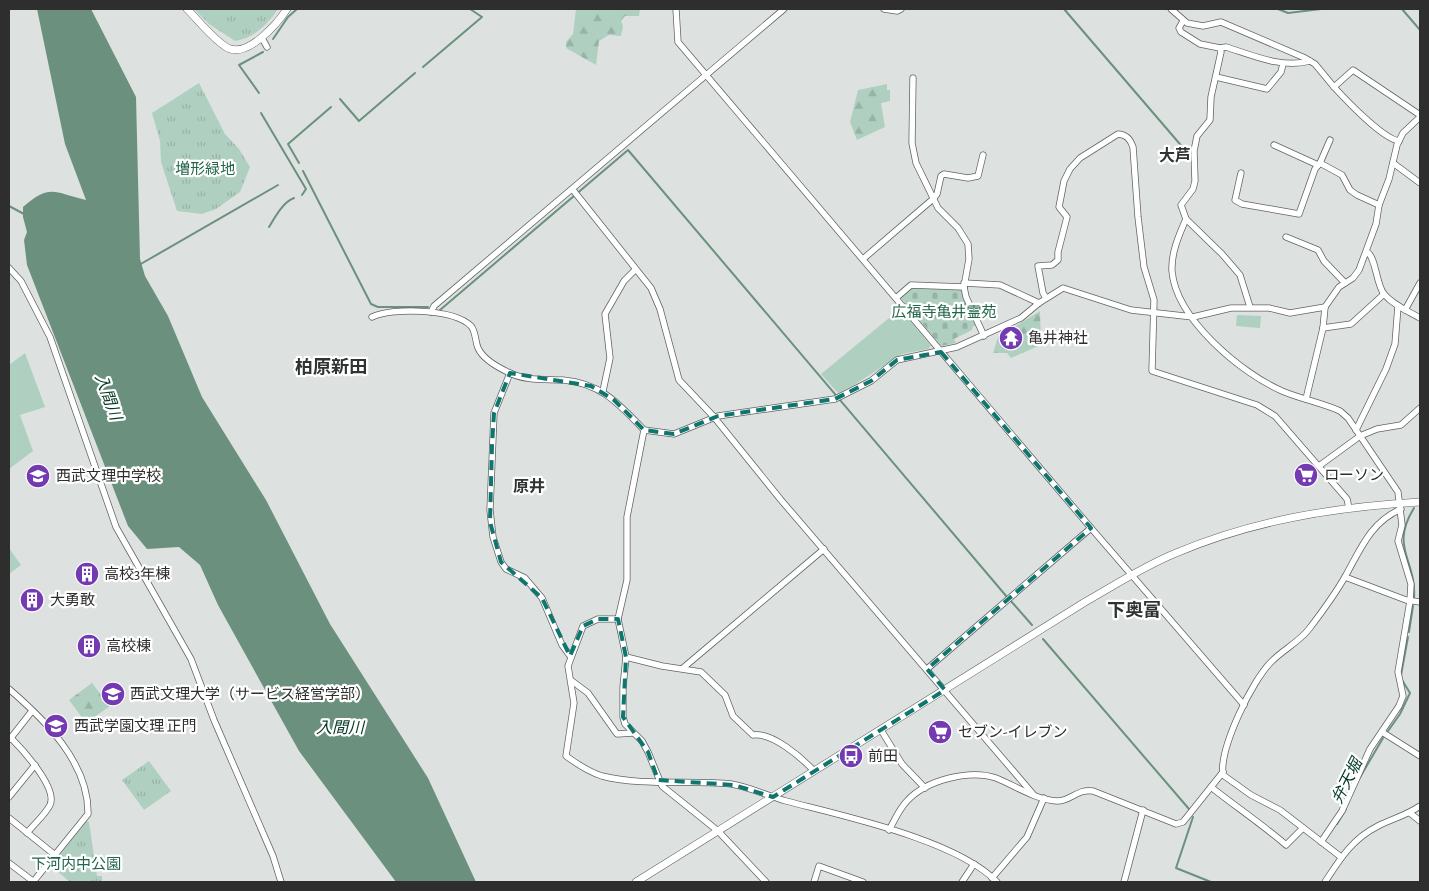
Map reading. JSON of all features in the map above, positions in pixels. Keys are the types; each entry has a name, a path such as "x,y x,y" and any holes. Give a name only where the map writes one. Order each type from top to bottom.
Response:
{"street":[{"path":"186,9 228,48 240,49 262,38 280,20 287,9"},
{"path":"676,9 678,42 1131,575 1244,705"},
{"path":"432,312 434,306 784,9"},
{"path":"884,9 897,12 901,9"},
{"path":"1171,9 1183,21 1203,26 1221,22 1310,61 1320,69 1334,87 1373,125 1398,141"},
{"path":"1183,21 1179,28 1187,38 1200,44 1220,48 1226,47 1283,64 1310,61"},
{"path":"262,38 267,46"},
{"path":"1220,48 1220,59 1210,120 1198,136 1194,151 1195,181 1193,189 1181,204 1186,219 1222,254 1240,276 1250,307"},
{"path":"1216,77 1267,89 1282,72 1283,64"},
{"path":"1306,399 1323,328 1325,306 1339,287 1356,275 1367,252 1376,224 1379,205 1398,141 1403,133 1420,116 1353,70 1334,87"},
{"path":"913,78 913,152 942,213 958,228 968,244 969,259 964,285 968,305 984,336"},
{"path":"1046,298 1043,293 1038,266 1052,265 1058,260 1058,252 1067,217 1059,207 1066,174 1080,158 1118,134 1127,137 1133,147 1139,231 1144,267 1154,295 1155,315 1152,371 1257,405 1281,420 1347,500 1349,508"},
{"path":"1241,173 1236,200 1238,203 1294,215 1298,214 1330,140"},
{"path":"1274,145 1319,164 1334,168 1342,175 1350,190 1356,196 1379,205"},
{"path":"863,259 934,199 937,194 939,179 944,174 968,178 978,176 983,155"},
{"path":"1393,163 1420,183"},
{"path":"573,190 656,296 679,380 714,417 1033,794"},
{"path":"1186,219 1175,249 1172,270 1175,283 1193,318 1205,334 1241,367 1282,391 1340,411 1356,430 1398,492 1402,525 1398,541 1411,584 1398,672 1403,696 1370,749 1342,811 1321,842"},
{"path":"1286,236 1318,250 1324,261 1345,283"},
{"path":"1367,252 1373,259 1377,279 1384,294 1398,306 1420,318"},
{"path":"9,268 21,281 50,337 116,527 194,665 214,720 273,856 281,882"},
{"path":"603,391 610,358 605,314 624,281 635,270"},
{"path":"1405,310 1420,283"},
{"path":"896,298 911,285 1000,285 1039,304"},
{"path":"372,316 400,311 432,312 463,321 470,326 482,353 510,373 520,377 564,380 591,386 603,391 644,430 674,434 714,417 837,398 871,381 897,360 920,354 941,352 984,336 1021,318 1046,298 1063,288 1131,310 1155,315 1193,318 1230,308 1269,308 1290,313 1325,306"},
{"path":"1323,328 1351,324 1384,294"},
{"path":"1356,430 1386,369 1395,344 1398,306"},
{"path":"510,373 494,413 490,510 493,537 501,562 506,570 525,578 542,598 562,646 570,656"},
{"path":"1319,466 1360,436 1376,430 1401,425 1420,408"},
{"path":"644,430 627,517 627,580 618,619 626,657 623,682 623,717 625,724 648,752 658,780 670,793 718,831 766,882"},
{"path":"636,882 1131,575 1175,553 1235,531 1307,513 1349,508 1401,506 1420,502"},
{"path":"889,830 907,800 925,788 945,780 982,776 994,778 1044,798 1058,801 1083,790 1093,791 1176,824 1183,822 1223,772 1228,740 1244,705 1270,663 1308,630 1345,576 1367,535 1401,506"},
{"path":"927,669 1091,528"},
{"path":"684,668 824,549"},
{"path":"1345,576 1410,601 1420,602"},
{"path":"618,619 598,619 584,626 570,656 568,666 572,680 574,716 566,756 588,770 602,776 734,785 926,842 974,864 995,880 1027,837 1044,798"},
{"path":"626,657 662,666 701,672 718,686 725,695 733,716 742,727 753,735 760,734 790,749 814,770"},
{"path":"572,680 588,693 617,734 633,733"},
{"path":"9,689 45,724 69,755 85,788 88,802 88,814 34,882 9,863"},
{"path":"27,832 50,804 52,798 48,786 35,765 10,739 32,711"},
{"path":"881,730 902,764 925,788"},
{"path":"1382,732 1420,756"},
{"path":"9,797 35,765"},
{"path":"1223,772 1224,775 1251,795 1280,810 1341,856"},
{"path":"1211,787 1256,819 1286,845 1303,828"},
{"path":"1325,882 1341,856 1356,839 1378,826 1410,813 1420,806"},
{"path":"1124,882 1143,810"},
{"path":"1410,813 1420,821"},
{"path":"9,818 55,855"},
{"path":"962,882 974,864"},
{"path":"814,882 819,866 863,882"}],"highlighted area":[{"path":"941,352 1091,528 927,669 945,690 773,797 734,785 658,780 648,752 623,717 626,657 618,619 598,619 583,626 570,656 542,598 501,562 490,522 492,445 494,413 510,373 591,386 614,400 644,430 674,434 718,416 835,399 871,381 897,360"}],"green space":[{"path":"194,9 278,9 260,30 248,37 235,41 209,24"},
{"path":"576,9 640,9 639,16 625,16 621,21 623,26 621,36 609,35 599,41 596,65 566,48 566,42 573,34"},
{"name":"増形緑地","path":"199,83 225,134 239,149 250,167 240,192 216,209 202,214 177,211 161,162 160,141 152,113"},
{"path":"887,84 887,90 890,90 890,101 881,103 885,127 857,140 850,122 858,90"},
{"name":"広福寺亀井霊苑","path":"910,286 963,290 971,317 974,317 979,326 973,326 972,330 954,339 956,343 941,346 900,297"},
{"path":"900,309 931,346 928,349 902,354 838,393 821,374"},
{"path":"1040,311 1041,345 1011,358 1007,353 993,353 998,337"},
{"path":"1237,315 1261,316 1260,328 1236,326"},
{"path":"25,353 45,407 20,415 33,451 9,469 9,365"},
{"path":"9,548 21,565 9,574"},
{"path":"92,683 110,706 86,723 69,700"},
{"path":"149,761 171,791 144,810 122,780"},
{"name":"下河内中公園","path":"86,821 89,822 97,876 102,876 102,882 70,882 51,866"}],"water":[{"name":"入間川","path":"37,9 91,9 136,97 140,259 145,276 168,316 202,397 266,500 330,624 428,778 476,882 396,882 299,751 218,605 200,565 179,547 147,549 128,526 27,265 24,240 27,232 23,217 23,207 47,192 86,200 65,144"}],"waterway":[{"path":"273,39 288,17 297,9"},
{"path":"423,67 482,17 470,9"},
{"path":"1064,9 1191,157"},
{"path":"1278,9 1288,13 1321,9"},
{"path":"1402,9 1420,30"},
{"path":"259,93 239,65 263,52"},
{"path":"340,99 359,121 415,73"},
{"path":"299,163 288,144 331,107"},
{"path":"261,113 306,189 302,195"},
{"path":"440,310 628,150 1007,597"},
{"path":"303,171 371,304 378,307 428,307"},
{"path":"139,265 278,185"},
{"path":"269,227 283,206 294,198"},
{"path":"9,206 24,214"},
{"name":"弁天堀","path":"1414,508 1407,522 1404,544 1412,574 1414,599"},
{"path":"1010,600 1032,625"},
{"name":"弁天堀","path":"1409,632 1413,606"},
{"name":"弁天堀","path":"1401,675 1408,637"},
{"path":"1043,639 1189,809"},
{"name":"弁天堀","path":"1388,731 1400,714 1410,693 1402,680"},
{"name":"弁天堀","path":"1359,779 1383,738"},
{"name":"弁天堀","path":"1337,824 1346,809"},
{"path":"1193,817 1176,868 1211,882"}],"place":[{"name":"亀井神社","path":"1011,338"},
{"name":"ローソン","path":"1306,475"},
{"name":"西武文理中学校","path":"38,476"},
{"name":"高校3年棟","path":"87,574"},
{"name":"大勇敢","path":"32,600"},
{"name":"高校棟","path":"89,646"},
{"name":"西武文理大学（サービス経営学部）","path":"113,694"},
{"name":"西武学園文理 正門","path":"56,726"},
{"name":"セブン-イレブン","path":"940,732"},
{"name":"前田","path":"851,756"}],"district":[{"name":"大芦","path":"1175,156"},
{"name":"柏原新田","path":"331,368"},
{"name":"原井","path":"529,487"},
{"name":"下奥富","path":"1134,611"}]}
